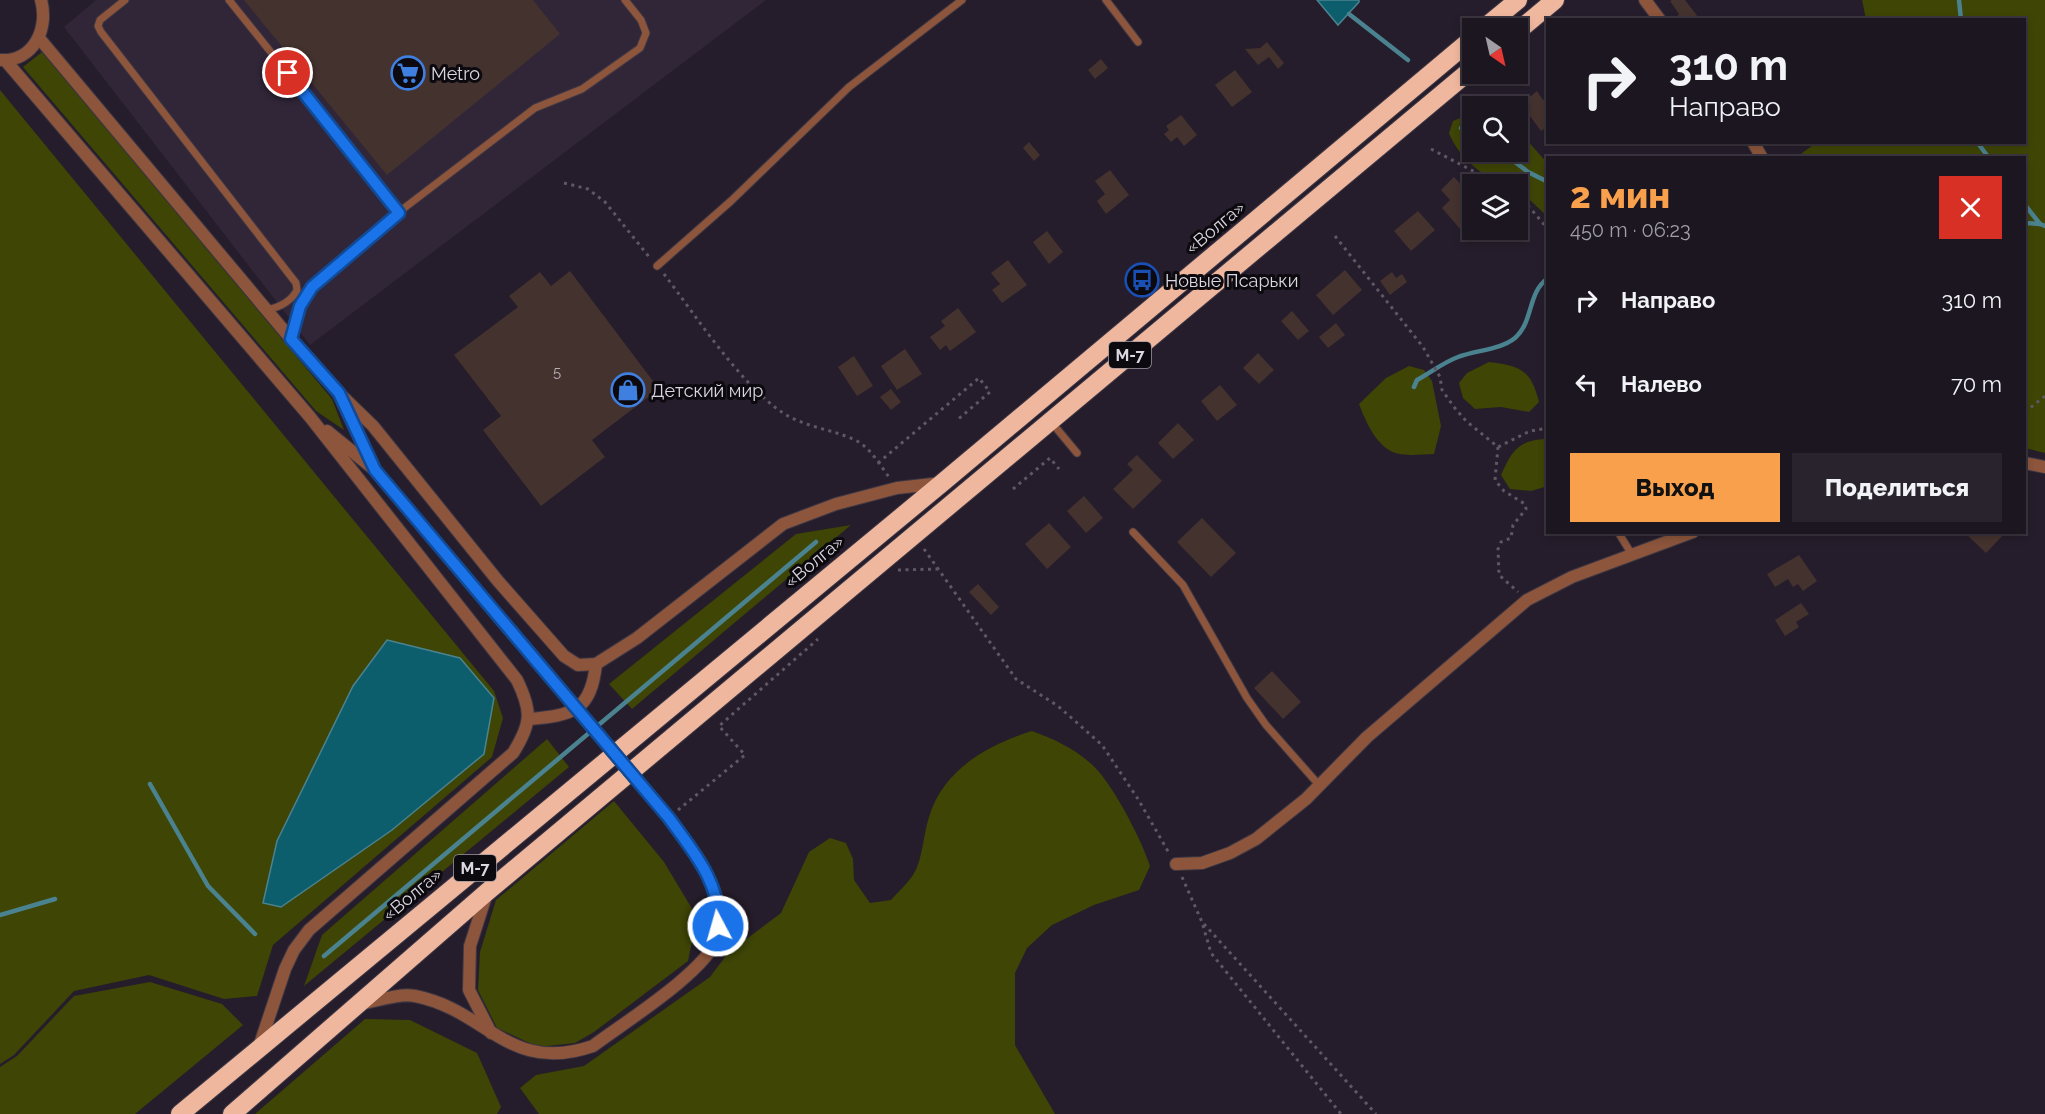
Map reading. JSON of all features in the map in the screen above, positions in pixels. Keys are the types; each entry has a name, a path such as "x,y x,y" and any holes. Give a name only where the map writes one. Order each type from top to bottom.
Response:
{"highway":[{"path":"1496,18 1518,0"},
{"path":"1528,23 1555,0"},
{"name":"«Волга»","path":"180,1114 942,483 1462,47"},
{"name":"М-7","path":"232,1114 487,892 1462,77"}],"street":[{"path":"2,60 19,57 31,49 39,38 44,25 41,0"},
{"path":"1645,0 1658,18"},
{"path":"39,38 291,339 339,393 373,426 498,581 564,657 578,665 596,664 637,638 783,524 836,504 897,488 942,483"},
{"path":"2,60 310,417 517,680 526,699 530,719 521,741 501,764 309,930 294,950 285,969 259,1047"},
{"path":"339,393 375,470"},
{"path":"310,417 375,470 481,596 672,815 712,885 719,914 717,938 696,969 593,1046 573,1053 549,1055 513,1046 449,1005 412,995 361,1004"},
{"path":"2026,464 2045,467"},
{"path":"1176,864 1202,862 1230,853 1256,839 1319,785 1367,737 1527,600 1572,577 1631,553 1680,539 1689,534"},
{"path":"530,719 566,716 577,709 588,697 594,685 596,664"},
{"path":"487,892 470,946 469,990 492,1034"}],"lane":[{"path":"125,0 100,20 98,26 100,32 296,283 297,290 294,296 279,308 267,310"},
{"path":"229,0 399,213"},
{"path":"291,339 300,306 312,287 399,213 535,108 582,89 640,48 646,33 641,20 625,0"},
{"path":"657,266 731,201 849,87 962,0"},
{"path":"1106,0 1138,42"},
{"path":"1050,421 1077,453"},
{"path":"1133,532 1183,585 1247,698 1266,725 1319,785"},
{"path":"1619,534 1631,553"}],"path":[{"path":"1431,149 1479,174"},
{"path":"564,183 588,189 605,202 754,389 783,413 823,431 856,440 869,450 897,488"},
{"path":"1528,206 1546,227"},
{"path":"1335,236 1423,346 1440,377 1442,390 1454,407 1466,421 1498,447"},
{"path":"879,463 979,378 990,392 956,421"},
{"path":"2026,411 2045,396"},
{"path":"1498,447 1530,431 1546,428"},
{"path":"1498,447 1495,480 1504,491 1525,504 1526,509 1513,525 1511,538 1501,542 1498,549 1499,575 1527,600"},
{"path":"1013,489 1050,458 1059,469"},
{"path":"914,535 1016,679 1058,706 1101,745 1138,799 1176,864 1202,922 1211,953 1341,1114"},
{"path":"889,578 898,570 938,569"},
{"path":"672,815 744,755 719,726 826,632"},
{"path":"1202,922 1376,1114"}],"shaded area":[{"path":"96,0 766,0 310,345 64,27"}],"green space":[{"path":"1862,0 2045,0 2045,453 2026,448 2026,156 1801,156 1815,144 2026,144 2026,18 1866,18"},
{"path":"42,52 332,399 344,430 316,411 23,67"},
{"path":"0,90 494,691 503,718 492,757 273,945 257,996 224,999 149,975 74,991 14,1055 0,1064"},
{"path":"1462,117 1462,155 1454,143 1449,133 1453,121"},
{"path":"1528,141 1546,162 1546,215 1528,198 1528,174 1485,174 1468,162 1528,162"},
{"path":"1489,362 1509,365 1528,376 1539,402 1529,412 1501,407 1475,409 1463,398 1459,383 1467,373"},
{"path":"1409,366 1424,370 1432,381 1441,426 1434,454 1404,455 1392,452 1374,435 1359,404 1386,378"},
{"path":"1536,440 1546,440 1546,487 1531,491 1510,489 1501,475 1508,460 1522,445"},
{"path":"851,525 632,709 609,684 796,534"},
{"path":"1032,731 1069,748 1097,770 1124,810 1150,866 1139,890 1094,905 1052,925 1027,948 1015,973 1015,1045 1055,1114 539,1114 520,1088 536,1075 584,1066 710,977 728,953 781,913 809,852 830,838 846,843 853,859 854,880 870,903 891,900 908,882 916,869 929,817 945,786 956,773 983,752"},
{"path":"547,739 569,767 304,986 322,935"},
{"path":"614,801 664,862 697,917 688,961 594,1032 575,1043 538,1047 497,1028 478,990 480,952 496,900"},
{"path":"150,982 222,1004 243,1025 135,1114 0,1114 0,1067 17,1056 74,996"},
{"path":"365,1019 410,1020 477,1053 501,1107 497,1114 255,1114"}],"water":[{"path":"1317,0 1359,0 1359,2 1338,25"},
{"path":"387,640 460,658 494,698 484,754 392,830 281,907 263,903 277,841 353,686"}],"building":[{"name":"Metro","path":"244,0 533,0 560,34 387,175"},
{"path":"1685,0 1699,18 1676,18 1679,14 1670,1"},
{"path":"1267,42 1284,63 1278,69 1269,57 1258,65 1245,49 1260,48"},
{"path":"1101,59 1108,68 1095,79 1088,70"},
{"path":"1235,70 1252,92 1232,107 1215,85"},
{"path":"1537,91 1543,100 1546,98 1546,127 1541,131 1528,113 1528,98"},
{"path":"1181,115 1197,135 1184,146 1177,137 1171,142 1164,134 1169,130 1166,126"},
{"path":"1029,142 1040,155 1034,161 1023,148"},
{"path":"1110,170 1129,195 1106,214 1097,201 1105,194 1095,181"},
{"path":"1454,177 1462,186 1462,231 1442,208 1450,200 1441,190"},
{"path":"1418,211 1435,230 1411,251 1394,231"},
{"path":"1047,231 1063,252 1049,264 1033,242"},
{"path":"1008,260 1027,285 1002,303 992,290 1000,284 991,273"},
{"path":"1345,270 1362,290 1333,315 1316,295"},
{"path":"570,271 659,389 592,440 605,457 541,506 483,430 501,416 454,355 518,307 509,296 540,272 551,286"},
{"path":"1392,272 1396,278 1402,274 1407,282 1390,295 1380,281"},
{"path":"958,308 976,332 950,351 946,345 940,350 930,337 945,326 941,321"},
{"path":"1292,311 1309,331 1298,340 1281,321"},
{"path":"1336,323 1345,335 1328,348 1319,337"},
{"path":"905,349 922,374 897,390 881,366"},
{"path":"1258,353 1274,370 1259,384 1243,368"},
{"path":"854,356 873,386 857,396 838,367"},
{"path":"1220,385 1237,405 1217,421 1201,401"},
{"path":"891,389 901,402 891,410 880,397"},
{"path":"1178,423 1194,440 1173,459 1158,443"},
{"path":"1137,455 1162,481 1133,509 1113,489 1133,470 1127,464"},
{"path":"1084,496 1103,518 1086,533 1067,511"},
{"path":"1202,518 1236,553 1211,577 1177,542"},
{"path":"1049,523 1071,547 1047,569 1025,544"},
{"path":"1966,534 2004,534 1986,553"},
{"path":"1799,555 1817,581 1803,591 1798,584 1793,587 1788,579 1775,587 1767,574"},
{"path":"978,584 999,607 991,615 969,592"},
{"path":"1801,603 1809,614 1796,622 1799,627 1785,636 1775,620"},
{"path":"1272,671 1301,702 1283,719 1254,688"}],"waterway":[{"path":"1959,0 1961,18"},
{"path":"1349,14 1408,60"},
{"path":"1978,144 1988,156"},
{"path":"1515,162 1546,181"},
{"path":"2026,206 2040,224 2045,226"},
{"path":"2026,223 2040,224"},
{"path":"1414,387 1417,380 1453,359 1502,345 1515,338 1525,324 1537,291 1546,280"},
{"path":"324,956 816,542"},
{"path":"150,784 208,886 255,934"},
{"path":"0,915 55,899"}],"place":[{"name":"Metro","path":"408,73"},
{"name":"Новые Псарьки","path":"1142,280"},
{"name":"Детский мир","path":"628,390"}],"route":[{"path":"288,73 399,213 312,287 300,306 291,339 339,393 375,470 669,818 700,861 712,885 719,914 718,926"}]}
